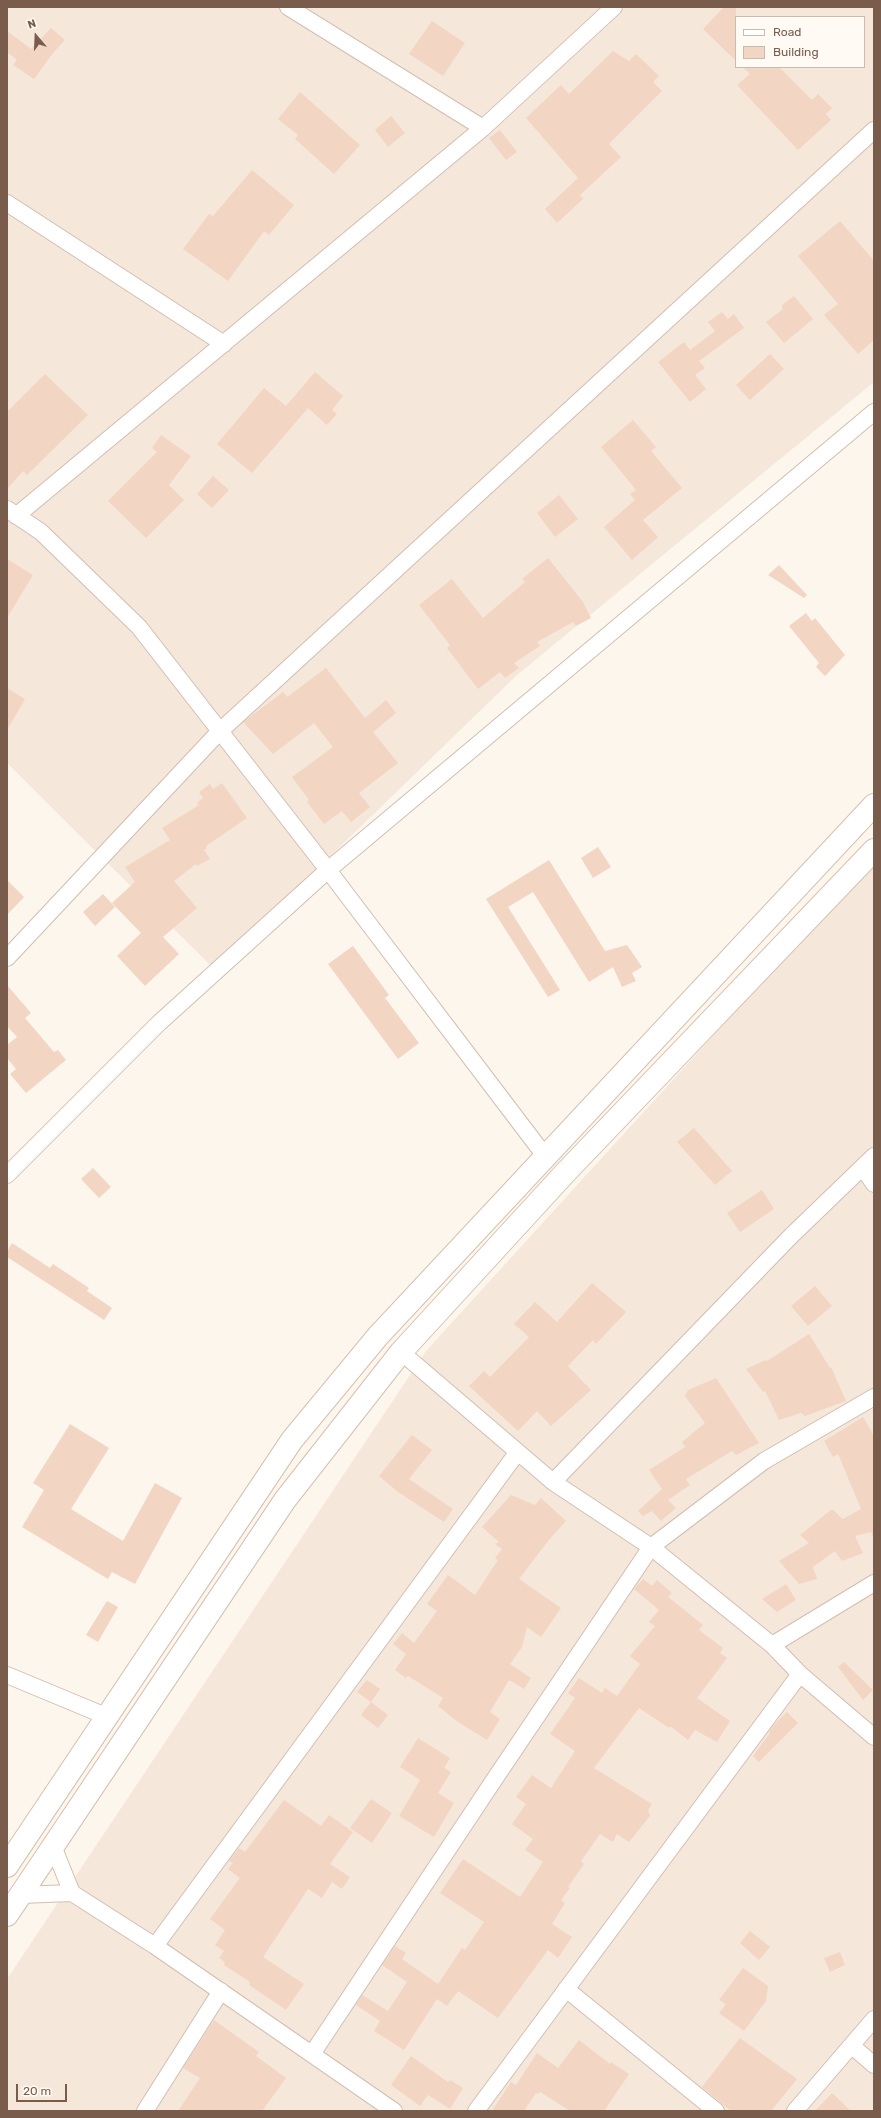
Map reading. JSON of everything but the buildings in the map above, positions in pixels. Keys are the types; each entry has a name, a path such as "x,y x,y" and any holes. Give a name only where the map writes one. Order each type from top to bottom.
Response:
{"main road":[{"path":"7,1866 292,1440 378,1336 874,805"},
{"path":"7,1915 285,1500 401,1352 539,1201 874,850"},
{"path":"518,1186 539,1201"}],"street":[{"path":"288,7 483,128"},
{"path":"545,1156 328,870 219,732 139,627 41,532 12,512 224,344 483,128 614,7"},
{"path":"7,958 219,732 874,130"},
{"path":"7,203 224,344"},
{"path":"7,1175 159,1024 328,870 874,412"},
{"path":"869,1162 874,1184"},
{"path":"553,1482 791,1236 869,1162"},
{"path":"401,1352 517,1453 553,1482 651,1547 772,1645 800,1674 874,1737"},
{"path":"312,2054 651,1547 764,1461 874,1397"},
{"path":"155,1946 517,1453"},
{"path":"772,1645 874,1583"},
{"path":"476,2111 800,1674"},
{"path":"7,1675 108,1717"},
{"path":"53,1846 72,1893"},
{"path":"20,1895 72,1893 155,1946 394,2111"},
{"path":"566,1989 716,2111"},
{"path":"146,2111 221,1991"},
{"path":"795,2111 874,2019"},
{"path":"852,2046 874,2065"}],"shaded area":[{"path":"7,7 874,7 874,382 517,675 214,969 7,763"},
{"path":"874,859 874,2111 7,2111 7,1979 426,1351"}]}
